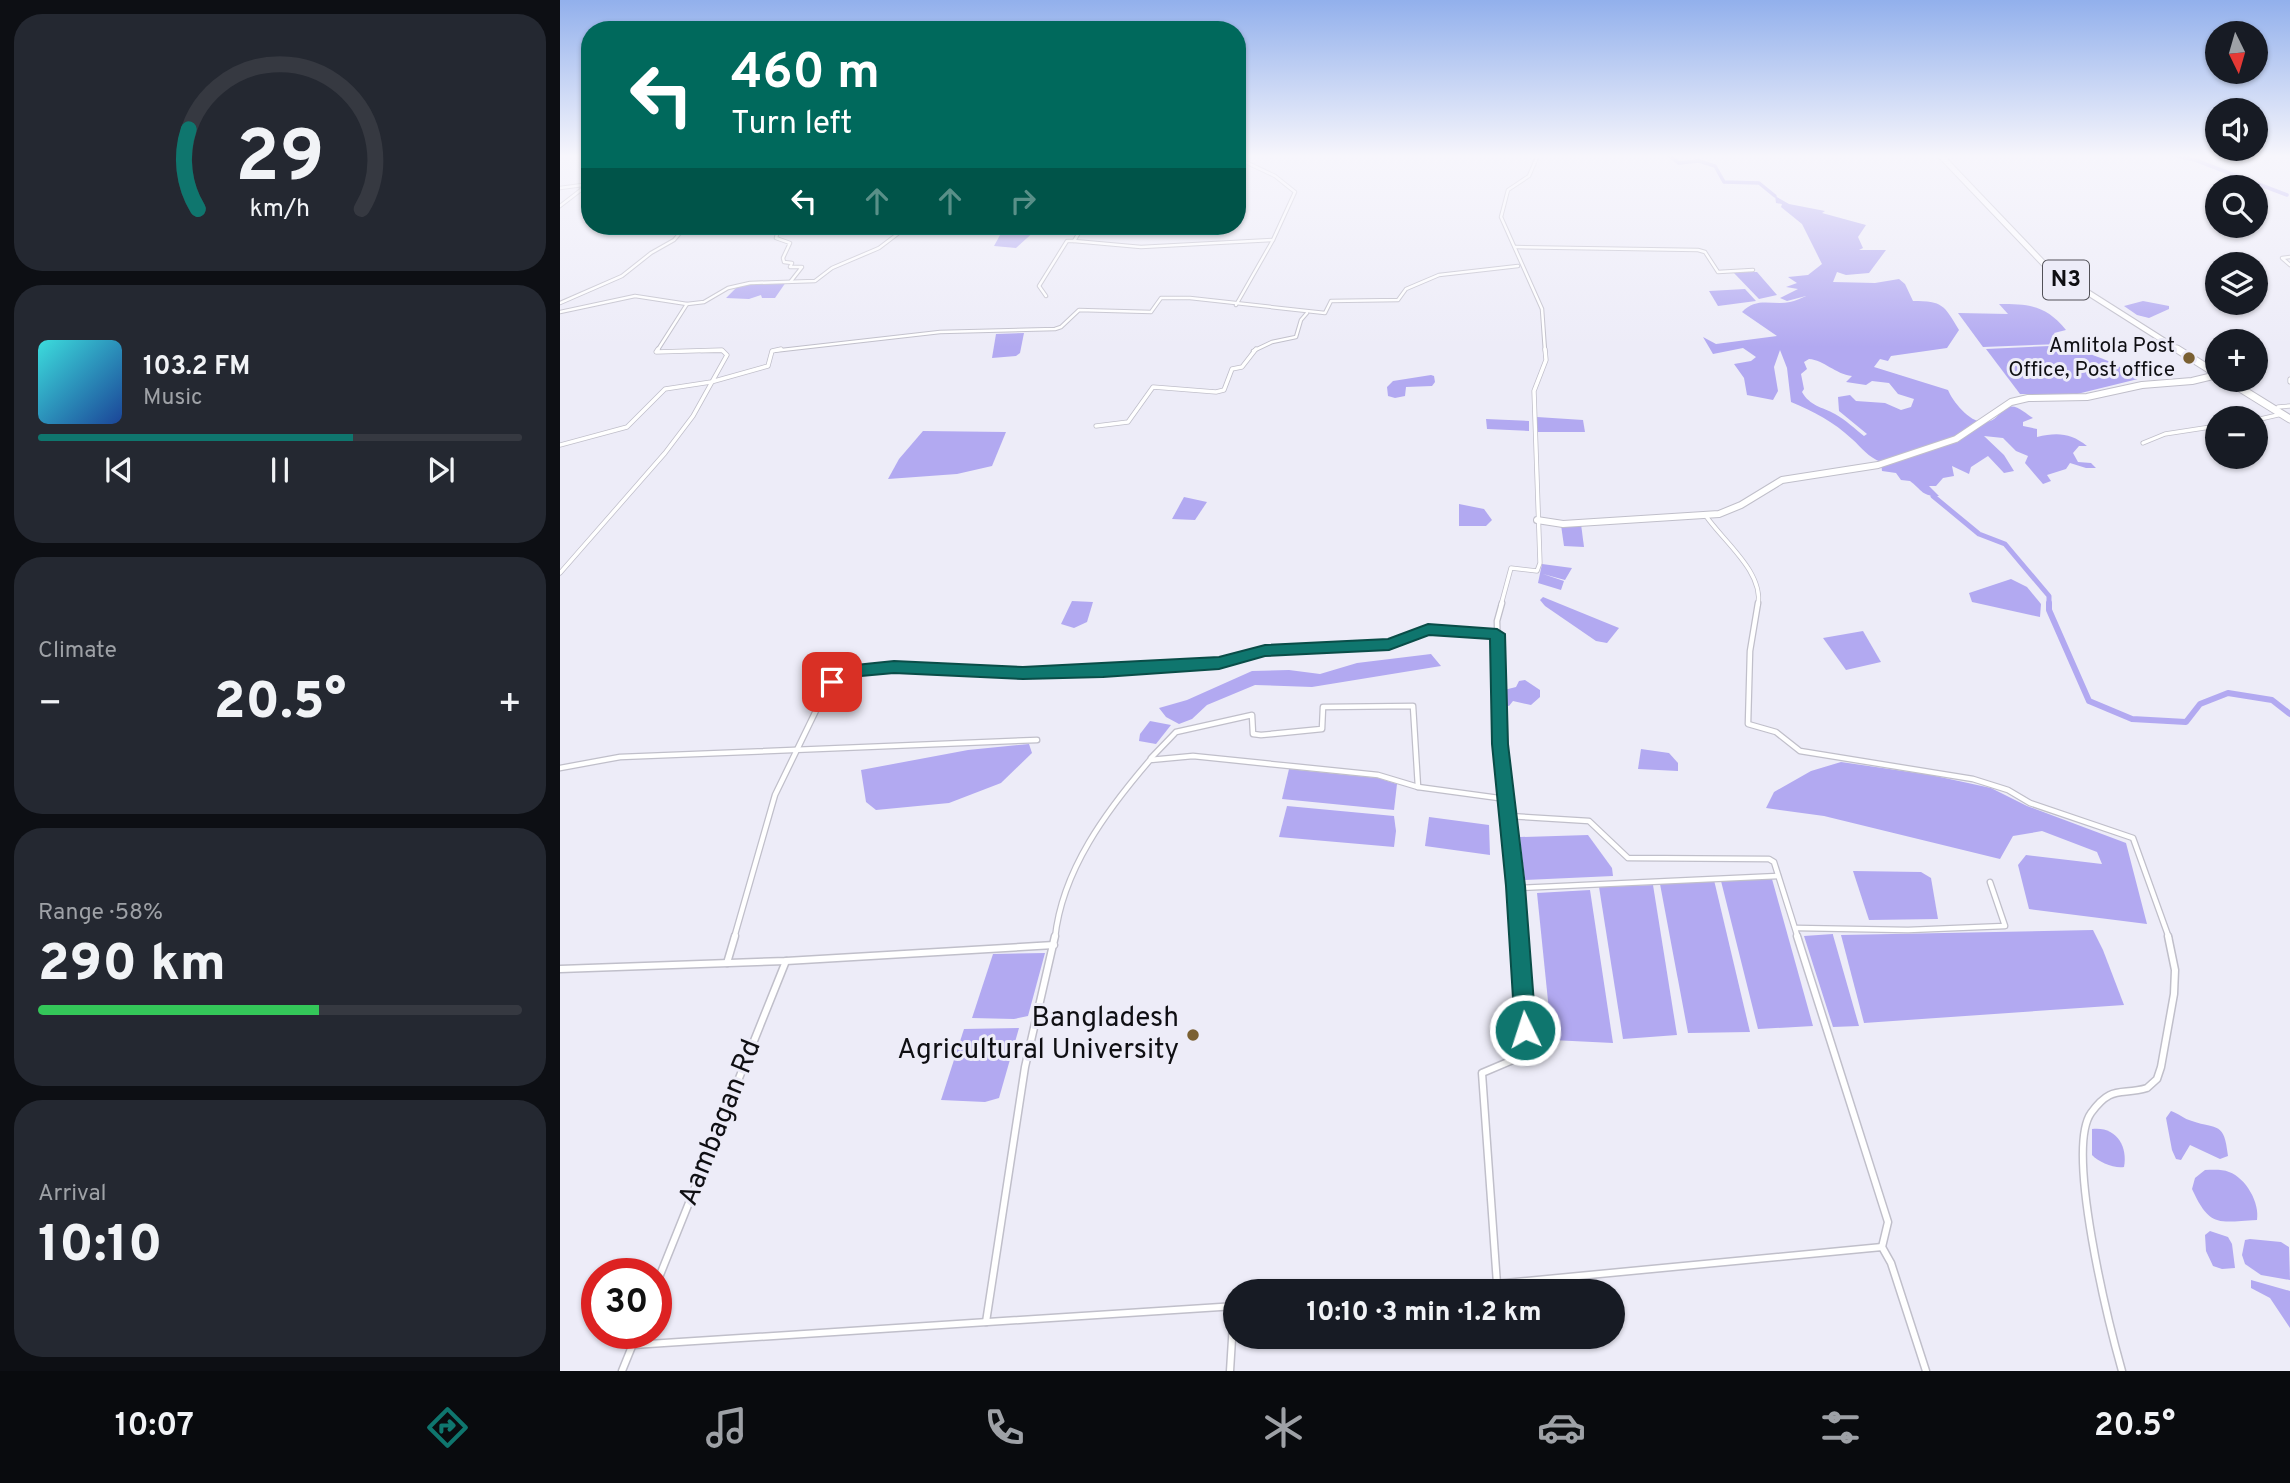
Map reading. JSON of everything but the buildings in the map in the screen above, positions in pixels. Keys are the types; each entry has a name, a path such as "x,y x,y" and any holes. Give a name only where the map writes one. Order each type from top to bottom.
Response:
{"highway":[{"name":"N3","path":"2002,219 2046,266 2205,365"},
{"path":"2247,392 2285,414"},
{"path":"2251,392 2285,414"}],"street":[{"path":"1236,305 1283,219"},
{"path":"1497,1279 1482,1073 1527,1055 1515,886 1500,744 1497,621 1511,568 1537,571 1540,563 1534,391 1546,360 1542,309 1502,219"},
{"path":"560,303 622,276 678,235"},
{"path":"777,235 776,238 790,243 784,261 792,263 790,267 802,267 791,281"},
{"path":"560,312 635,296 687,304 709,302 729,288 744,284 820,279 832,268 879,248 896,235"},
{"path":"1074,241 1078,235"},
{"path":"1046,296 1039,286 1067,241 1140,247 1273,240"},
{"path":"1515,247 1698,250 1705,252 1718,272 1753,270"},
{"path":"2290,257 2281,258 2290,265"},
{"path":"560,444 627,427 665,389 711,382 768,366 772,351 781,348 808,348 954,330 1055,330 1079,310 1151,312 1161,298 1190,298 1236,305 1264,304 1307,313 1327,312 1331,300 1398,300 1406,289 1439,275 1518,266"},
{"path":"560,573 665,453 693,416 727,355 726,351 656,351 672,331 687,304"},
{"path":"1096,426 1128,422 1153,387 1216,392 1224,390 1232,369 1242,367 1244,359 1261,344 1296,337 1301,320 1307,313"},
{"path":"1537,520 1563,524 1706,516 1741,505 1782,480 1895,461 1956,439 2011,402 2028,398 2077,398 2141,385 2192,381 2205,377"},
{"path":"2285,414 2290,406"},
{"path":"2143,443 2165,434 2205,428"},
{"path":"1706,516 1751,573 1760,594 1750,651 1748,724 1776,732 1800,751 1884,762 1973,779 2008,790 2030,803 2133,838 2175,969 2173,1000 2162,1064 2155,1082 2144,1090 2119,1088 2108,1093 2089,1116 2084,1141 2086,1195 2111,1335 2122,1371"},
{"path":"727,963 775,795 826,690 836,677 846,672 894,667 1023,673 1103,671 1219,663 1265,650 1389,644 1428,629 1497,634"},
{"path":"986,1322 1025,1067 1054,945 1057,915 1084,849 1118,797 1176,732 1252,715 1253,734 1261,736 1322,729 1323,708 1413,706 1418,787"},
{"path":"560,768 620,757 1037,740"},
{"path":"1150,760 1193,756 1365,774 1418,787 1506,799"},
{"path":"1508,816 1589,821 1628,858 1769,859 1774,862 1888,1222 1882,1247 1891,1263 1926,1371"},
{"path":"1515,886 1520,888 1779,876"},
{"path":"1797,928 1908,930 2005,926 1990,882"},
{"path":"560,969 786,961 1054,945"},
{"name":"Aambagan Rd","path":"667,1258 786,961"},
{"path":"1546,1279 1857,1247 1882,1247"},
{"path":"672,1342 1223,1308"},
{"path":"622,1371 631,1349"},
{"path":"1230,1371 1232,1349"}],"shaded area":[{"path":"1796,219 1844,219 1866,225 1858,237 1863,248 1859,250 1886,250 1869,273 1846,275 1837,272 1833,282 1875,283 1899,279 1905,284 1913,301 1942,306 1959,330 1947,348 1891,356 1888,361 1880,359 1874,367 1948,390 1959,407 1977,421 1990,421 2011,406 2018,408 2033,418 2023,422 2023,426 2037,429 2037,437 2064,435 2087,446 2079,446 2073,453 2078,462 2091,463 2096,468 2070,463 2066,469 2047,475 2051,481 2043,484 2025,463 2028,456 2016,451 2003,438 1984,436 2004,455 2014,471 2004,473 1988,456 1971,467 1969,474 1952,466 1954,476 1943,478 1936,486 1929,486 1939,496 1929,495 1910,481 1901,480 1896,473 1882,471 1881,462 1869,455 1838,427 1791,402 1787,368 1780,350 1774,367 1778,391 1773,400 1747,395 1744,378 1734,364 1751,361 1756,357 1743,348 1713,354 1703,337 1716,344 1777,336 1742,312 1753,304 1784,303 1806,296 1787,301 1780,298 1798,289 1786,287 1797,283 1788,277 1808,275 1822,264 1802,224","holes":["1809,359 1840,373 1852,376 1846,382 1866,385 1872,381 1889,383 1898,394 1914,399 1911,407 1901,410 1885,403 1856,401 1850,395 1838,397 1839,411 1867,434 1864,436 1839,416 1813,403 1802,392 1804,389 1801,374 1807,369 1804,362"]},
{"path":"1000,235 1030,235 1016,248 994,246"},
{"path":"1733,272 1757,272 1777,295 1759,299"},
{"path":"762,282 786,282 775,298 762,298 761,295 749,299 726,298 737,287"},
{"path":"1745,289 1756,301 1718,306 1709,291"},
{"path":"2143,301 2169,306 2169,309 2149,318 2137,315 2124,306"},
{"path":"1999,304 2028,306 2051,315 2066,330 2054,333 2061,344 1983,347 1958,313 2008,314"},
{"path":"1024,333 1020,353 1016,356 992,358 996,334"},
{"path":"2050,346 2097,357 2138,379 2077,394 2020,394 1986,349"},
{"path":"1434,376 1435,382 1432,386 1406,387 1405,396 1388,396 1387,387 1393,381"},
{"path":"1537,417 1583,420 1585,432 1537,432"},
{"path":"1486,419 1529,421 1529,431 1487,429"},
{"path":"923,431 1006,432 992,466 957,474 888,479 899,459"},
{"path":"1184,497 1207,502 1195,520 1172,519"},
{"path":"1459,504 1484,509 1492,520 1486,526 1459,526"},
{"path":"1581,524 1584,547 1564,546 1561,525"},
{"path":"1542,564 1572,568 1565,580 1543,574 1564,581 1561,590 1538,583"},
{"path":"2011,579 2027,587 2041,604 2040,617 1972,602 1969,593"},
{"path":"1543,597 1619,628 1607,643 1596,641 1545,606 1540,600"},
{"path":"1072,601 1093,602 1087,622 1074,628 1061,624"},
{"path":"1863,631 1881,662 1846,670 1823,638"},
{"path":"1431,654 1441,666 1312,687 1255,685 1207,705 1192,719 1179,724 1166,717 1159,708 1187,700 1252,671 1289,670 1320,674 1357,663"},
{"path":"1525,680 1540,690 1540,697 1531,705 1513,701 1509,706 1504,705 1504,690 1516,687 1519,681"},
{"path":"1150,721 1171,725 1156,744 1139,741 1140,734"},
{"path":"1029,744 1032,753 1001,783 949,803 876,810 866,802 861,770 968,750"},
{"path":"1641,749 1669,753 1678,763 1678,771 1638,769"},
{"path":"1841,762 1931,775 1991,788 2027,806 2126,843 2147,924 2029,909 2018,865 2026,855 2102,864 2097,852 2042,831 2013,836 2000,859 1824,816 1766,808 1774,792 1811,771"},
{"path":"1289,769 1378,778 1397,784 1394,810 1282,799"},
{"path":"1287,806 1394,816 1394,847 1279,837"},
{"path":"1429,817 1489,825 1490,855 1425,846"},
{"path":"1588,835 1612,868 1613,876 1525,880 1520,837"},
{"path":"1853,871 1921,872 1931,878 1938,919 1869,920"},
{"path":"1772,879 1813,1026 1758,1029 1721,881"},
{"path":"1714,880 1750,1032 1688,1033 1660,884"},
{"path":"1653,885 1677,1035 1623,1039 1599,887"},
{"path":"1590,890 1613,1043 1552,1040 1537,893"},
{"path":"2093,930 2124,1005 1864,1023 1841,935"},
{"path":"1833,934 1859,1026 1833,1027 1804,936"},
{"path":"1045,953 1028,1016 1014,1019 972,1018 993,954"},
{"path":"1019,1028 999,1098 985,1102 941,1100 964,1029"},
{"path":"2171,1111 2222,1132 2228,1156 2220,1159 2190,1145 2181,1160 2176,1159 2166,1118"},
{"path":"2092,1129 2114,1134 2122,1145 2124,1167 2107,1164 2092,1155"},
{"path":"2205,1170 2226,1171 2241,1180 2254,1199 2257,1220 2217,1220 2204,1211 2192,1189 2195,1178"},
{"path":"2210,1231 2228,1237 2232,1244 2235,1268 2222,1269 2213,1266 2206,1251 2205,1235"},
{"path":"2245,1240 2281,1242 2289,1247 2290,1280 2261,1275 2245,1264 2242,1255"},
{"path":"2251,1280 2290,1291 2290,1328 2270,1298 2251,1288"}],"waterway":[{"path":"1933,496 1979,534 2005,544 2049,596 2049,610 2089,701 2132,719 2186,722 2200,704 2228,693 2272,700 2290,714"}],"place":[{"name":"Amlitola Post Office, Post office","path":"2189,358"},
{"name":"Bangladesh Agricultural University","path":"1193,1035"}],"route":[{"path":"832,682 846,672 894,667 1023,673 1103,671 1219,663 1265,650 1389,644 1428,629 1497,634 1500,744 1515,886 1525,1030"}]}
